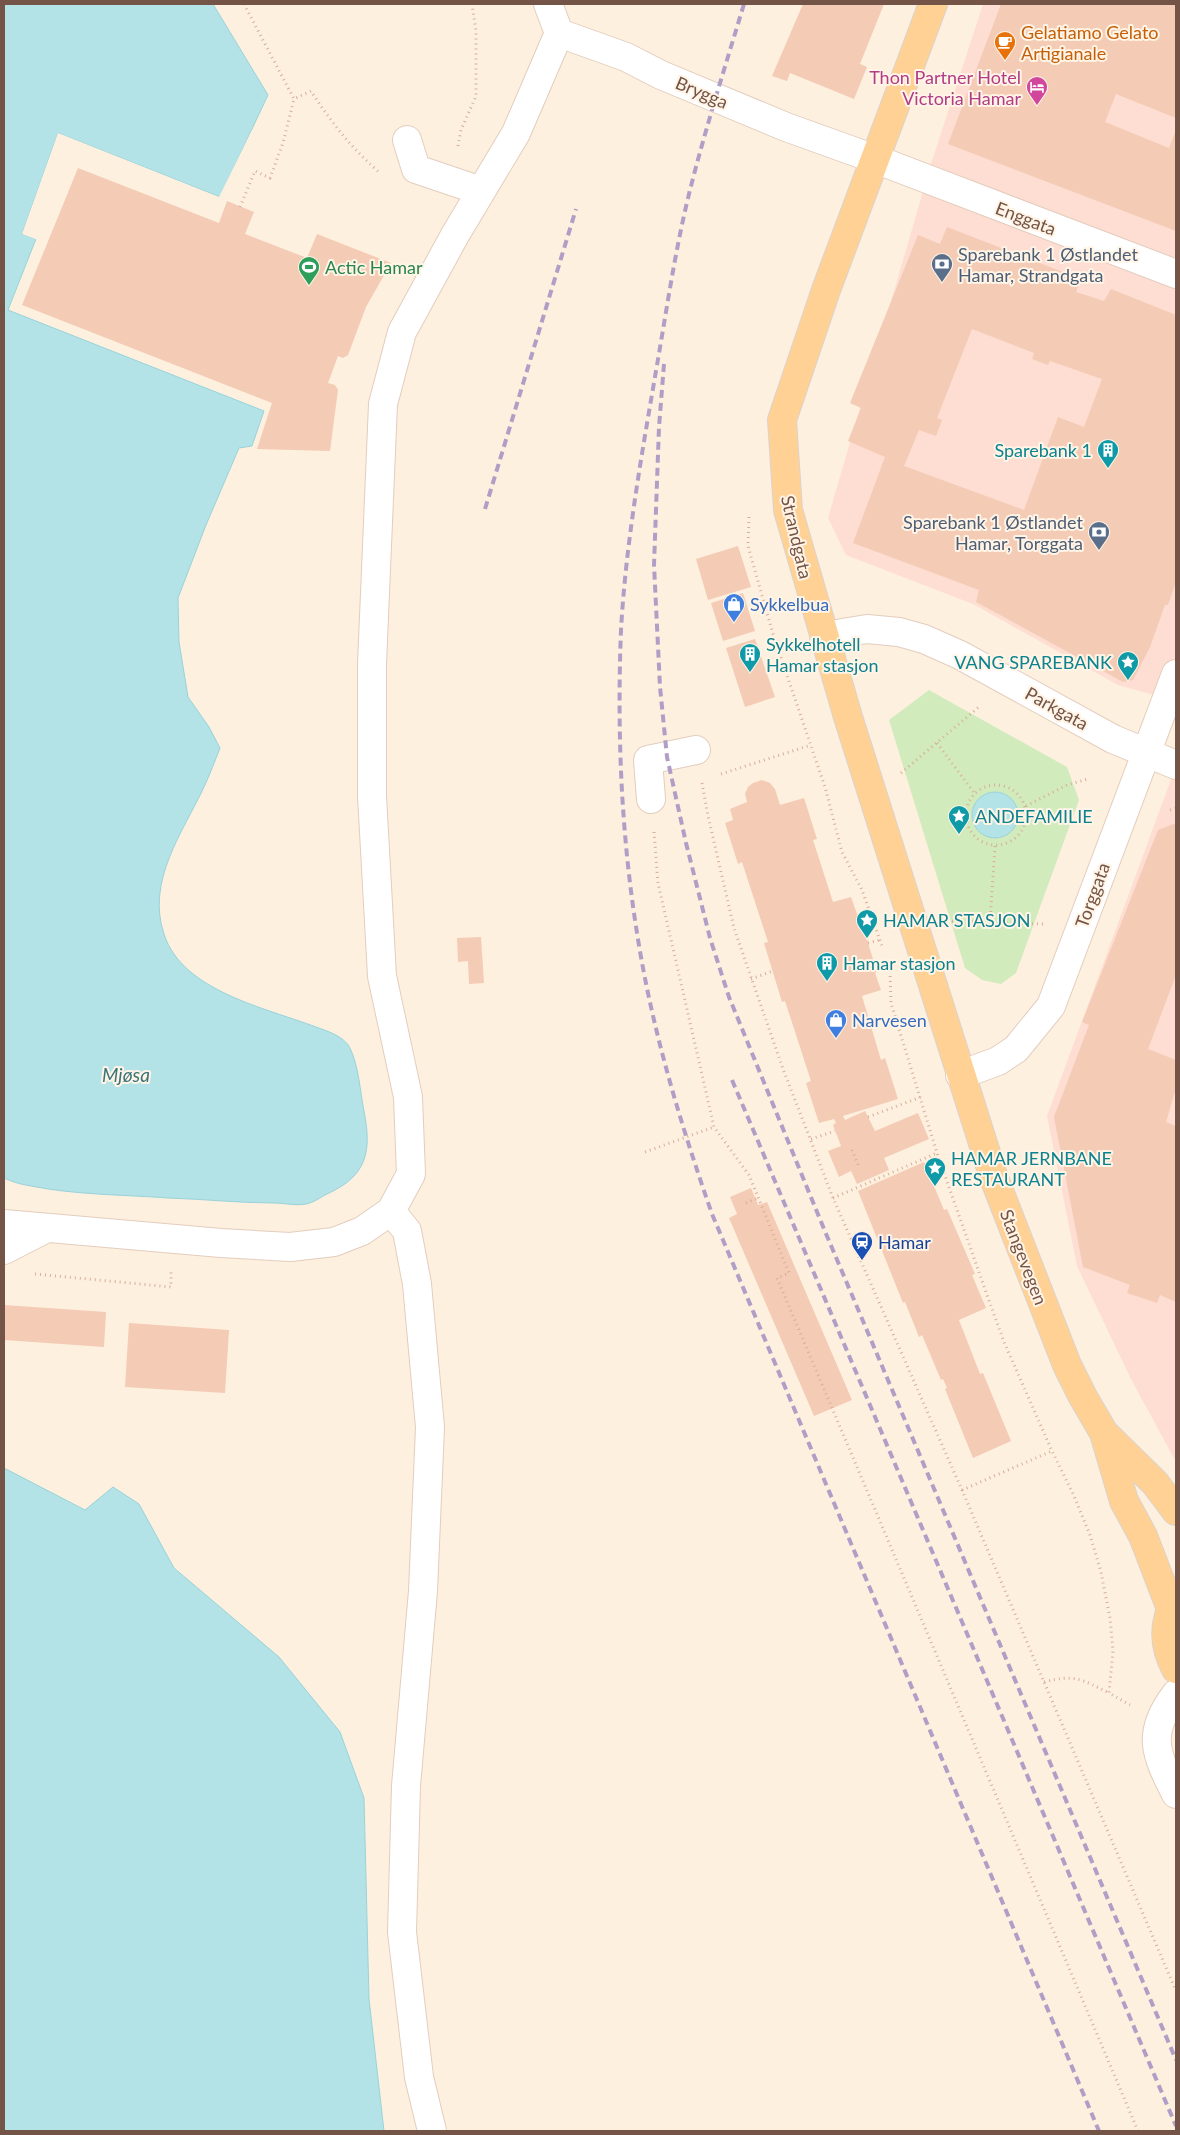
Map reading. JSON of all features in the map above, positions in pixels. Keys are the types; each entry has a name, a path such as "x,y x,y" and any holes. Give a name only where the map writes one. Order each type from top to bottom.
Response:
{"main road":[{"name":"Strandgata","path":"933,4 826,290 782,420 788,510 824,636 960,1075"},
{"name":"Stangevegen","path":"960,1075 994,1178 1040,1298 1067,1365 1104,1433 1124,1501 1143,1536 1173,1605"},
{"name":"Stangevegen","path":"1104,1433 1155,1483 1176,1511"},
{"path":"1173,1605 1166,1624 1166,1640 1169,1655 1176,1670"}],"street":[{"path":"4,1224 45,1229 290,1247 334,1242 362,1231 391,1211 411,1174 408,1097 382,976 372,796 372,664 383,404 402,332 516,133 559,33 548,4"},
{"name":"Brygga","path":"559,33 626,57 661,75 786,127 875,160"},
{"path":"407,140 416,169 482,191"},
{"name":"Enggata","path":"875,160 1176,274"},
{"name":"Parkgata","path":"824,636 866,629 899,632 924,639 960,655 1113,739 1176,765"},
{"name":"Torggata","path":"960,1075 998,1061 1016,1048 1051,1006 1176,674"},
{"path":"651,799 648,760 696,750"},
{"path":"391,1211 407,1231 417,1284 430,1427 423,1591 406,1786 402,1932 419,2076 432,2131"},
{"path":"4,1250 45,1229"},
{"path":"1176,1694 1158,1722 1156,1741 1158,1753 1176,1794"}],"path":[{"path":"240,207 255,172 270,178 283,144 294,100 245,4"},
{"path":"461,130 476,96 476,31 472,4"},
{"path":"294,100 311,91 330,121 360,157 381,174"},
{"path":"749,517 748,546 773,634 825,787 842,852 862,890 882,948"},
{"path":"898,775 980,705"},
{"path":"937,743 975,794"},
{"path":"720,775 811,745"},
{"path":"1026,806 1067,785 1088,779"},
{"path":"702,781 708,816 734,928 783,1069 834,1198 962,1490 1176,1991"},
{"path":"1000,785 1009,788 1018,794 1026,806 1026,825 1020,834 1009,843 995,846 989,845 978,840 970,831 966,818 969,802 975,794 986,786 1000,785"},
{"path":"651,799 658,883 714,1126 749,1175 789,1273 777,1278 1138,2131"},
{"path":"1170,810 1176,808"},
{"path":"990,922 995,846"},
{"path":"944,921 1044,924"},
{"path":"868,943 880,940"},
{"path":"890,969 891,1003 937,1153 1004,1342 1090,1535 1101,1572 1110,1618 1113,1651 1109,1693"},
{"path":"751,979 773,972"},
{"path":"868,1117 921,1097"},
{"path":"645,1152 714,1126"},
{"path":"811,1139 835,1130"},
{"path":"852,1150 859,1167"},
{"path":"834,1198 937,1153"},
{"path":"746,1203 758,1198"},
{"path":"30,1274 170,1287 172,1239"},
{"path":"962,1490 1052,1451"},
{"path":"1044,1682 1064,1677 1080,1678 1158,1722"}],"shaded area":[{"path":"983,4 1176,4 1176,701 1118,685 973,604 846,555 828,518 931,164"},
{"path":"1176,766 1176,1462 1131,1379 1077,1266 1047,1116"}],"green space":[{"path":"929,690 1067,767 1079,800 1016,973 1001,984 982,980 965,968 889,720"}],"water":[{"name":"Mjøsa","path":"4,4 213,4 268,95 220,197 58,133 22,234 36,239 8,310 264,411 252,446 239,448 206,525 178,598 179,642 188,697 209,727 220,748 204,787 169,857 160,895 160,914 164,934 174,954 188,970 228,995 330,1032 344,1040 350,1048 357,1071 366,1126 367,1139 364,1161 351,1179 340,1187 314,1201 302,1205 78,1193 26,1185 4,1178"},
{"path":"990,792 1000,792 1014,802 1018,815 1014,828 1008,834 1000,838 990,838 976,828 972,820 972,810 982,796"},
{"path":"4,1468 85,1510 113,1487 139,1504 174,1568 279,1657 340,1732 364,1798 369,1999 384,2131 4,2131"}],"pier":[{"path":"252,130 254,131 220,200 59,136 25,232 37,237 38,240 22,234 58,133 219,197"}],"building":[{"path":"803,4 884,4 860,64 867,67 854,99 790,73 787,81 772,76"},
{"name":"Thon Partner Hotel Victoria Hamar","path":"1001,4 1176,4 1176,118 1116,94 1105,122 1169,148 1176,130 1176,231 948,144"},
{"path":"78,168 219,223 227,201 254,212 245,234 307,258 317,234 391,263 366,307 348,355 343,358 338,356 328,383 335,385 338,390 330,451 257,449 272,403 22,305"},
{"path":"947,227 1081,279 1076,292 1104,301 1111,289 1176,315 1176,582 1168,605 1165,605 1150,647 1133,680 1123,682 976,602 979,590 853,543 885,457 848,441 861,408 850,403 918,235 940,244","holes":["972,329 1034,353 1032,359 1048,365 1050,361 1102,379 1084,427 1058,417 1024,510 904,466 919,430 936,436 942,420 937,418"]},
{"path":"738,546 751,587 708,600 696,559"},
{"path":"743,593 755,631 723,641 711,603"},
{"name":"Sykkelhotell Hamar stasjon","path":"755,639 775,697 745,707 726,648"},
{"name":"Hamar stasjon","path":"762,780 770,783 775,789 780,805 804,798 817,839 813,840 833,902 851,897 857,914 859,914 877,972 875,973 881,990 862,996 881,1060 885,1058 898,1099 843,1116 845,1120 865,1111 875,1131 918,1113 929,1139 884,1158 889,1170 857,1184 851,1171 839,1177 828,1151 841,1146 833,1125 836,1123 834,1119 819,1123 806,1083 811,1081 785,1001 782,1002 764,943 768,942 742,862 738,864 725,823 733,820 730,809 747,802 745,794 748,787"},
{"path":"1176,823 1176,975 1148,1049 1176,1060 1176,1088 1166,1122 1176,1126 1176,1302 1160,1295 1157,1303 1127,1293 1130,1285 1083,1267 1054,1117 1089,1025 1082,1022 1158,830"},
{"path":"481,937 484,983 469,984 468,961 458,962 457,938"},
{"path":"924,1162 944,1210 947,1209 975,1274 972,1275 986,1308 959,1320 980,1374 983,1373 1011,1441 973,1458 945,1389 947,1388 943,1379 941,1380 922,1335 919,1337 905,1302 903,1303 858,1191"},
{"path":"751,1188 758,1205 767,1202 852,1400 814,1416 729,1218 737,1214 730,1197"},
{"path":"4,1305 106,1312 104,1347 4,1340"},
{"path":"129,1323 229,1330 225,1393 125,1387"}],"railway":[{"path":"744,4 702,146 680,237 640,464 623,597 620,668 620,744 624,820 627,858 643,969 668,1075 712,1214 1099,2131"},
{"path":"485,509 576,209"},
{"path":"664,364 659,427 654,565 660,687 667,757 710,938 729,997 824,1229 1176,2060"},
{"path":"732,1080 1176,2126"}],"place":[{"name":"Gelatiamo Gelato Artigianale","path":"1005,61"},
{"name":"Thon Partner Hotel Victoria Hamar","path":"1037,106"},
{"name":"Sparebank 1 Østlandet Hamar, Strandgata","path":"942,283"},
{"name":"Actic Hamar","path":"309,286"},
{"name":"Sparebank 1","path":"1108,469"},
{"name":"Sparebank 1 Østlandet Hamar, Torggata","path":"1099,551"},
{"name":"Sykkelbua","path":"734,623"},
{"name":"Sykkelhotell Hamar stasjon","path":"750,673"},
{"name":"VANG SPAREBANK","path":"1128,681"},
{"name":"ANDEFAMILIE","path":"959,835"},
{"name":"HAMAR STASJON","path":"867,939"},
{"name":"Hamar stasjon","path":"827,982"},
{"name":"Narvesen","path":"836,1039"},
{"name":"HAMAR JERNBANE RESTAURANT","path":"935,1187"},
{"name":"Hamar","path":"862,1261"}]}
